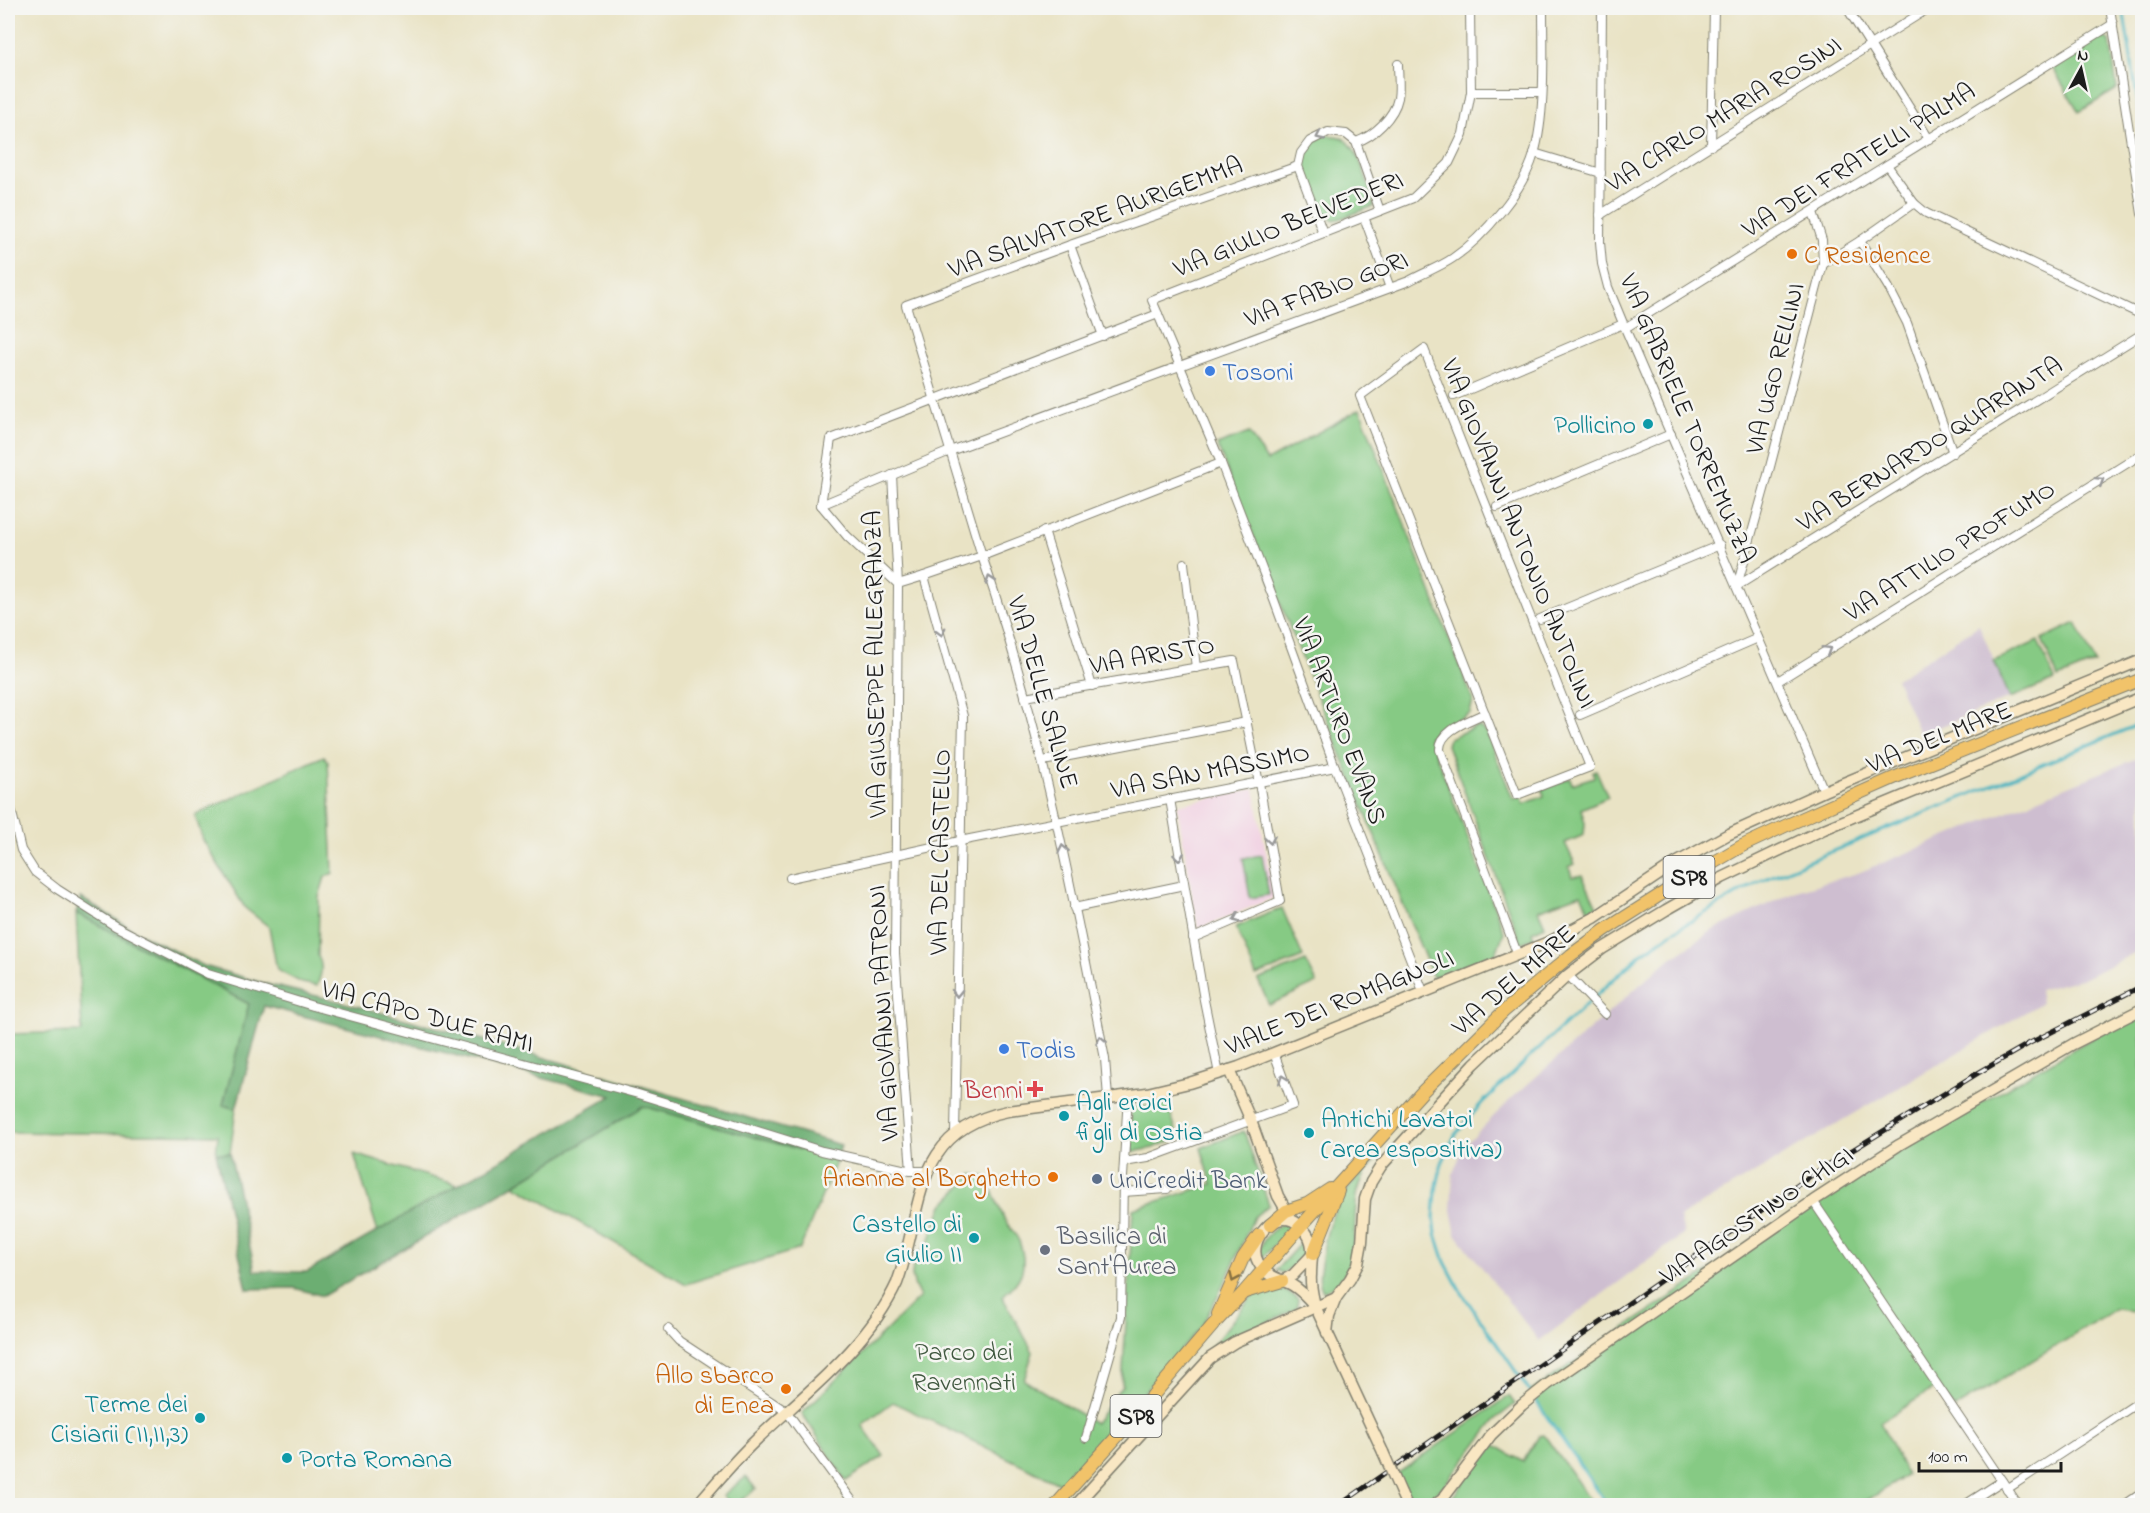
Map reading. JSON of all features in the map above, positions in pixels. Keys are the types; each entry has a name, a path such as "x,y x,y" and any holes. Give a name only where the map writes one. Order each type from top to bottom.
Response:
{"main road":[{"name":"VIALE DEI ROMAGNOLI","path":"696,1506 752,1444 840,1362 862,1336 891,1294 904,1260 926,1171 939,1152 956,1134 980,1120 1004,1112 1128,1096 1168,1088 1224,1072 1274,1053 1551,941 1586,923 1699,849 1824,791 2142,660"},
{"name":"VIA DEL MARE","path":"1055,1506 1263,1270 1293,1219 1341,1183 1423,1090 1503,1012 1571,954 1647,903 1742,846 1896,777 2142,679"},
{"path":"1328,1337 1328,1321 1336,1298 1358,1264 1365,1199 1371,1182 1381,1166 1474,1064 1568,975 1602,949 1686,898 1786,847 2142,697"},
{"name":"VIA AGOSTINO CHIGI","path":"1433,1506 1442,1500 1491,1435 1547,1385 1813,1201 1899,1145 2073,1044 2142,1009"},
{"path":"1224,1072 1251,1121 1278,1196 1293,1219 1311,1239 1313,1254 1311,1282 1315,1306 1407,1506"},
{"path":"1270,1225 1293,1219 1307,1204 1341,1183"},
{"path":"1244,1292 1282,1281 1293,1275 1313,1254 1341,1183"},
{"path":"1214,1324 1240,1266 1259,1235 1270,1225 1278,1196"},
{"path":"1259,1235 1255,1256 1263,1270 1298,1289 1315,1306"},
{"path":"1075,1506 1210,1358 1235,1342 1336,1298"}],"street":[{"name":"VIA GIULIO BELVEDERI","path":"1152,300 1413,198 1449,163 1463,134 1471,92 1470,8"},
{"name":"VIA FABIO GORI","path":"820,505 950,451 1408,281 1454,257 1489,227 1525,177 1534,153 1541,92 1543,8"},
{"name":"VIA GABRIELE TORREMUZZA","path":"1602,8 1600,215 1602,264 1610,292 1624,326 1824,791"},
{"path":"1847,8 1929,139"},
{"name":"VIA CARLO MARIA ROSINI","path":"1600,215 1929,8"},
{"path":"2110,8 2142,214"},
{"path":"1711,146 1716,9"},
{"name":"VIA DEI FRATELLI PALMA","path":"1454,396 1624,326 1813,212 2113,24"},
{"path":"1356,142 1381,125 1394,107 1399,92 1398,64"},
{"path":"1471,92 1541,92"},
{"path":"1323,233 1298,166 1305,146 1323,133 1340,132 1356,142 1380,211"},
{"path":"1534,153 1601,173"},
{"path":"1887,165 1914,203 1926,213 2142,315"},
{"name":"VIA SALVATORE AURIGEMMA","path":"906,305 1070,244 1298,166"},
{"path":"1823,264 1914,203"},
{"name":"VIA UGO RELLINI","path":"1737,586 1766,486 1823,264 1822,240 1813,212"},
{"path":"1364,218 1390,288"},
{"path":"1860,241 1890,288 1907,323 1953,453"},
{"path":"1070,244 1103,336"},
{"name":"VIA ARTURO EVANS","path":"1152,300 1221,463 1335,767 1423,991"},
{"name":"VIA DELLE SALINE","path":"906,305 1043,760 1105,1059 1108,1098"},
{"path":"1158,314 831,439 820,505 847,536 898,584 982,556 1221,463"},
{"name":"VIA BERNARDO QUARANTA","path":"1737,586 2142,334"},
{"name":"VIA GIOVANNI ANTONIO ANTOLINI","path":"1424,349 1590,767 1517,795 1485,713 1360,396 1424,349"},
{"path":"1497,507 1671,434"},
{"name":"VIA ATTILIO PROFUMO","path":"1778,681 2142,454"},
{"name":"VIA GIUSEPPE ALLEGRANZA","path":"892,475 898,584 897,854"},
{"path":"1044,531 1092,686"},
{"path":"1540,619 1720,545"},
{"path":"1184,562 1196,668"},
{"name":"VIA DEL CASTELLO","path":"924,576 963,716 956,1134"},
{"path":"1580,715 1758,638"},
{"name":"VIA ARISTO","path":"1025,697 1234,661 1280,901 1193,938"},
{"path":"1485,713 1445,735 1440,742 1440,750 1517,953"},
{"path":"1043,760 1247,722"},
{"name":"VIA SAN MASSIMO","path":"790,878 960,841 1335,767"},
{"name":"VIA CAPO DUE RAMI","path":"8,780 9,810 21,850 35,872 115,926 208,974 313,1006 638,1094 822,1151 911,1171 926,1171"},
{"path":"1170,799 1193,938 1224,1072"},
{"name":"VIA GIOVANNI PATRONI","path":"897,854 896,953 911,1171"},
{"path":"1074,908 1184,885"},
{"path":"1568,975 1605,1014"},
{"path":"1124,1162 1148,1158 1293,1105 1274,1053"},
{"path":"1086,1438 1121,1317 1123,1192 1128,1096"},
{"path":"1123,1192 1167,1189"},
{"path":"1813,1201 2019,1506"},
{"path":"669,1329 679,1341 787,1412 856,1506"},
{"path":"2007,1489 2142,1400"},
{"path":"1963,1506 2002,1481"},
{"path":"2123,1506 2142,1493"}],"shaded area":[{"path":"1979,625 2010,698 1920,735 1896,679"},
{"path":"2142,756 2142,949 2085,978 2039,990 2041,1003 1680,1217 1684,1234 1539,1341 1456,1234 1451,1210 1453,1173 1464,1146 1511,1099 1667,961 1713,930 1796,891 1858,873"},
{"path":"1254,789 1273,898 1198,929 1177,805"}],"green space":[{"path":"2102,37 2110,40 2117,89 2079,112 2052,67"},
{"path":"1323,135 1342,138 1354,149 1374,206 1334,220 1325,215 1303,165 1305,149"},
{"path":"1360,409 1473,700 1470,713 1429,737 1504,932 1496,954 1433,977 1217,445 1249,433 1267,461"},
{"path":"2076,623 2095,663 2058,678 2042,639"},
{"path":"2038,641 2055,680 2010,698 1994,661"},
{"path":"1480,727 1487,734 1513,799 1522,797 1524,804 1544,796 1542,789 1570,778 1572,784 1594,777 1593,771 1596,770 1608,797 1581,809 1585,823 1584,835 1565,843 1575,864 1569,867 1572,877 1582,875 1597,907 1589,911 1581,894 1538,910 1545,926 1532,932 1534,938 1521,943 1447,745 1449,738"},
{"path":"324,756 328,761 333,873 325,877 319,897 318,956 321,975 317,986 302,983 277,970 269,927 245,908 203,840 195,815"},
{"path":"1262,855 1269,895 1250,898 1243,858"},
{"path":"81,898 133,930 204,966 495,1043 841,1145 837,1160 643,1106 514,1185 323,1296 294,1288 247,1289 216,1153 230,1153 255,1271 307,1272 612,1096 264,1006 236,1109 223,1105 249,1004 76,913"},
{"path":"1282,908 1303,957 1256,976 1236,927"},
{"path":"76,913 249,1004 223,1105 236,1109 230,1153 216,1153 218,1135 8,1132 8,1034 82,1032"},
{"path":"1306,961 1317,983 1269,1005 1258,980"},
{"path":"2142,1009 2142,1312 2116,1309 1954,1409 1938,1386 1880,1422 1907,1475 1860,1505 1608,1505 1530,1392 1813,1201"},
{"path":"1167,1104 1179,1138 1153,1148 1132,1152 1131,1107"},
{"path":"643,1106 837,1160 800,1249 686,1284 514,1185"},
{"name":"Parco dei Ravennati","path":"1244,1131 1269,1205 1254,1217 1225,1282 1201,1327 1063,1485 893,1402 862,1425 884,1456 846,1481 802,1413 920,1297 912,1276 913,1264 928,1244 943,1205 973,1174 986,1177 1005,1220 1019,1241 1022,1253 1021,1274 1014,1285 1002,1296 1033,1352 1024,1380 1095,1423 1122,1386 1133,1209 1212,1184 1201,1148"},
{"path":"354,1154 458,1185 378,1232"},
{"path":"1377,1158 1363,1177 1358,1191 1353,1248 1345,1274 1336,1284 1323,1291 1320,1284 1320,1271 1328,1228 1333,1215 1354,1181"},
{"path":"1288,1223 1293,1225 1263,1257 1259,1250 1264,1240 1278,1227"},
{"path":"1305,1238 1307,1249 1302,1259 1283,1273 1276,1270"},
{"path":"1269,1289 1291,1294 1298,1299 1297,1306 1294,1310 1210,1349 1251,1297 1258,1290"},
{"path":"1509,1396 1515,1404 1497,1418 1443,1487 1428,1501 1415,1503 1408,1500 1394,1476"},
{"path":"1544,1435 1594,1505 1446,1506 1490,1442 1523,1462 1539,1436"},
{"path":"746,1477 756,1489 735,1505 731,1505 723,1495"}],"waterway":[{"path":"2123,8 2142,126"},
{"path":"1608,1506 1460,1290 1445,1262 1436,1234 1434,1217 1436,1190 1442,1163 1455,1135 1481,1104 1537,1050 1641,954 1676,930 1758,882 2142,723"}],"railway":[{"path":"1338,1506 1815,1173 2030,1043 2142,986"}],"place":[{"name":"C Residence","path":"1792,254"},
{"name":"Tosoni","path":"1210,371"},
{"name":"Pollicino","path":"1648,424"},
{"name":"Todis","path":"1004,1049"},
{"name":"Benni","path":"1035,1089"},
{"name":"Agli eroici figli di Ostia","path":"1064,1116"},
{"name":"Antichi Lavatoi (area espositiva)","path":"1309,1133"},
{"name":"Arianna al Borghetto","path":"1053,1177"},
{"name":"UniCredit Bank","path":"1097,1179"},
{"name":"Castello di Giulio II","path":"974,1238"},
{"name":"Basilica di Sant'Aurea","path":"1045,1250"},
{"name":"Allo sbarco di Enea","path":"786,1389"},
{"name":"Terme dei Cisiarii (II,II,3)","path":"200,1418"},
{"name":"Porta Romana","path":"287,1458"}]}
